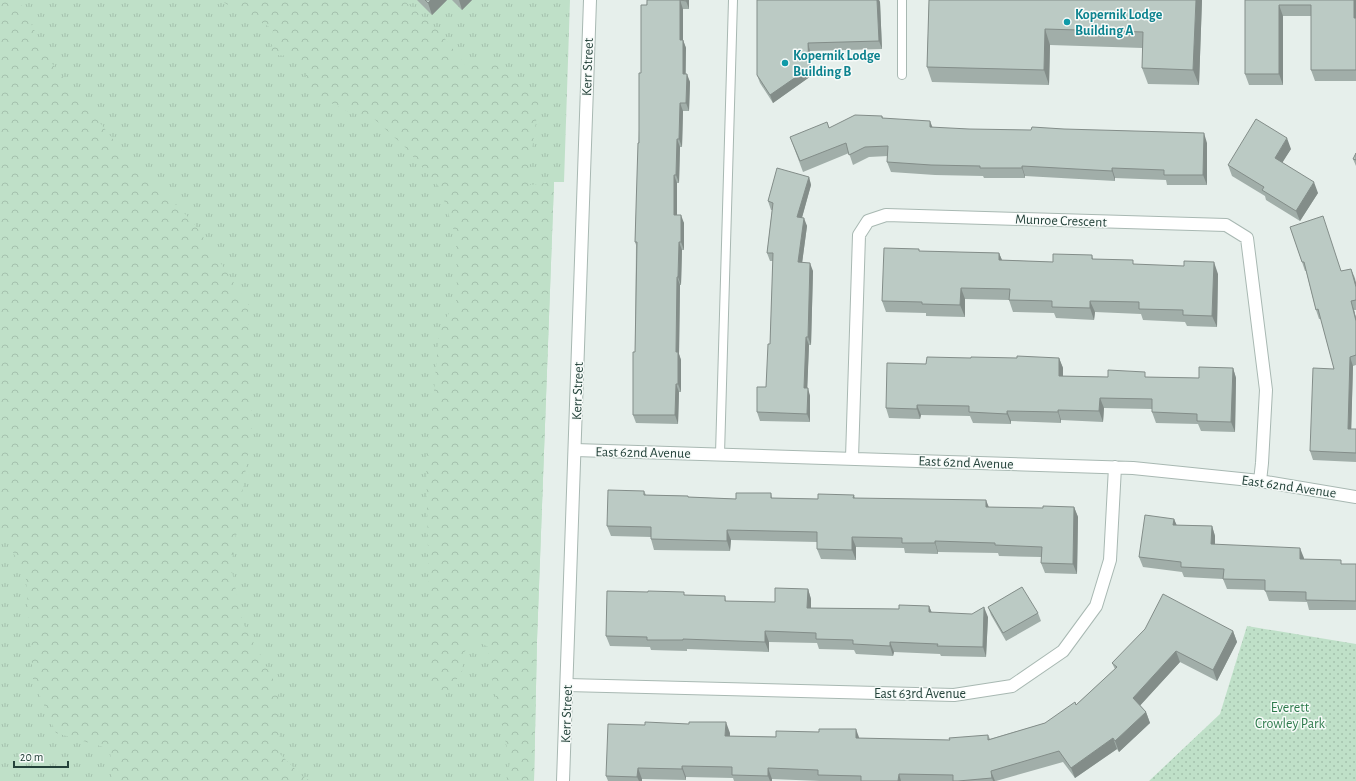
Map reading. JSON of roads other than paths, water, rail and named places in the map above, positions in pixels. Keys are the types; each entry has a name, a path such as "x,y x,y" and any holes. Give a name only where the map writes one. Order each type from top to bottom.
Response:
{"street":[{"name":"Kerr Street","path":"563,781 590,0"},
{"name":"Munroe Crescent","path":"852,458 859,235 868,221 886,215 1226,225 1247,238 1266,390 1260,481"},
{"name":"East 62nd Avenue","path":"575,450 1115,467 1260,481 1356,497"},
{"name":"East 63rd Avenue","path":"567,685 954,695 1012,686 1063,652 1096,606 1110,560 1115,467"}],"lane":[{"path":"720,454 733,0"},
{"path":"902,0 902,75"}],"place":[{"name":"Kopernik Lodge Building A","path":"1067,22"},
{"name":"Kopernik Lodge Building B","path":"785,63"}],"park label":[{"name":"Everett Crowley Park","path":"1290,716"}]}
